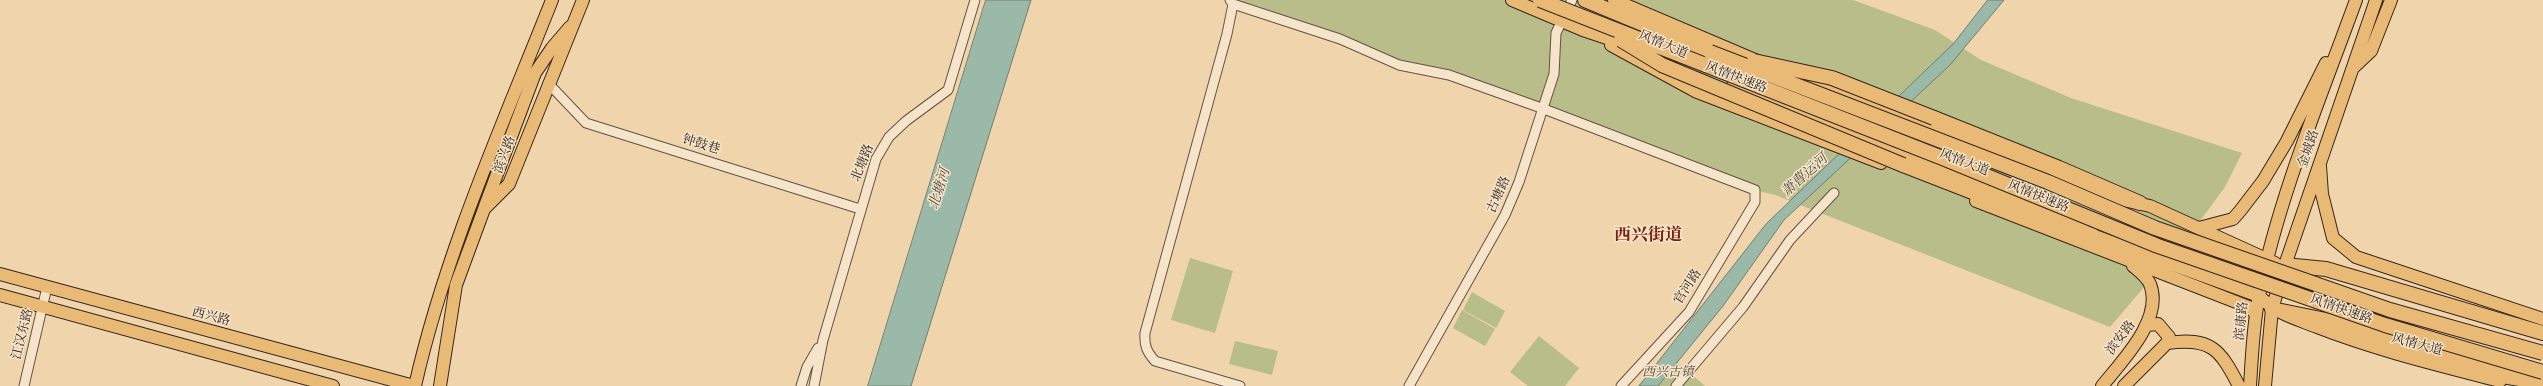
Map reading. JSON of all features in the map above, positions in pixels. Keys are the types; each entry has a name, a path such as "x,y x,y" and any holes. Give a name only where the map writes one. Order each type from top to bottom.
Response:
{"highway":[{"name":"风情快速路","path":"1540,0 1587,26 1940,157 2158,246 2384,325 2543,371"},
{"name":"风情快速路","path":"1585,0 1710,52 2041,180 2155,228 2390,310 2543,354"},
{"path":"1587,26 1662,65 1903,165 2034,216 2092,235"},
{"path":"1710,52 1832,78 1930,122 2059,168 2140,203"},
{"path":"2284,265 2326,269 2543,333"},
{"path":"2272,309 2331,321 2508,377 2543,383"}],"main road":[{"name":"滨兴路","path":"415,386 425,343 473,200 552,0"},
{"name":"滨兴路","path":"440,386 456,285 484,209 509,184 548,83 562,57 583,0"},
{"name":"风情大道","path":"1512,0 1561,20 1587,26 1653,53 1681,67 2037,205 2092,235 2259,296 2272,309 2348,339 2411,358 2519,386"},
{"name":"风情大道","path":"1614,0 1739,54 1873,106 1930,122"},
{"path":"2199,228 2233,219 2263,181 2308,101 2356,0"},
{"name":"金城路","path":"2267,260 2290,187 2356,0"},
{"name":"金城路","path":"2272,309 2284,265 2320,158 2376,0"},
{"path":"2351,70 2371,51 2390,0"},
{"path":"484,209 535,73 552,48 576,20"},
{"path":"1587,26 1697,92 2249,307 2256,314"},
{"path":"2320,158 2322,194 2333,238 2356,257 2543,319"},
{"path":"2140,203 2150,206 2267,260 2284,265 2320,287 2543,350"},
{"name":"滨康路","path":"2250,386 2256,314 2267,260"},
{"path":"2128,261 2150,284 2152,308 2148,325"},
{"name":"西兴路","path":"0,274 47,288 415,386"},
{"path":"2259,296 2276,294 2543,371"},
{"path":"0,295 43,308 333,386"},
{"path":"2265,386 2272,309"},
{"name":"滨安路","path":"2102,386 2148,325 2158,324 2169,337 2167,343"},
{"path":"2124,386 2167,343 2195,341 2217,350 2239,386"}],"street":[{"name":"北塘路","path":"814,386 823,340 860,209 876,159 889,137 906,121 948,90 975,0"},
{"name":"古塘路","path":"1409,386 1505,215 1519,182 1544,109 1554,74 1556,33 1572,0"},
{"path":"1240,386 1155,362 1148,354 1144,344 1145,333 1228,34 1231,2 1340,39 1399,65 1449,75 1544,109"},
{"name":"钟鼓巷","path":"548,83 586,123 860,209"},
{"name":"官河路","path":"1544,109 1755,190 1755,202 1689,312 1621,386"},
{"path":"1676,386 1743,307 1790,240 1834,193"},
{"name":"江汉东路","path":"24,386 47,288"},
{"name":"北塘路","path":"801,386 807,367 823,340"}],"green space":[{"path":"1228,0 1853,0 1935,30 1981,60 2071,98 2242,153 2225,187 2197,225 2110,327 1775,195 1755,190 1449,75 1399,65"},
{"path":"1190,258 1233,271 1215,333 1171,320"},
{"path":"1472,292 1505,311 1496,328 1463,310"},
{"path":"1462,310 1495,329 1485,346 1453,328"},
{"path":"1539,336 1579,368 1565,386 1528,386 1510,372"},
{"path":"1235,341 1278,351 1272,375 1229,364"},
{"name":"西兴古镇","path":"1666,353 1705,386 1638,386"}],"water":[{"name":"北塘河","path":"986,0 1031,0 911,386 868,386"},
{"path":"1988,0 2004,0 1950,65 1784,220 1723,306 1658,386 1639,386 1766,224 1953,44"}],"district":[{"name":"西兴街道","path":"1648,236"}],"water label":[{"name":"萧曹运河","path":"1805,176"}]}
